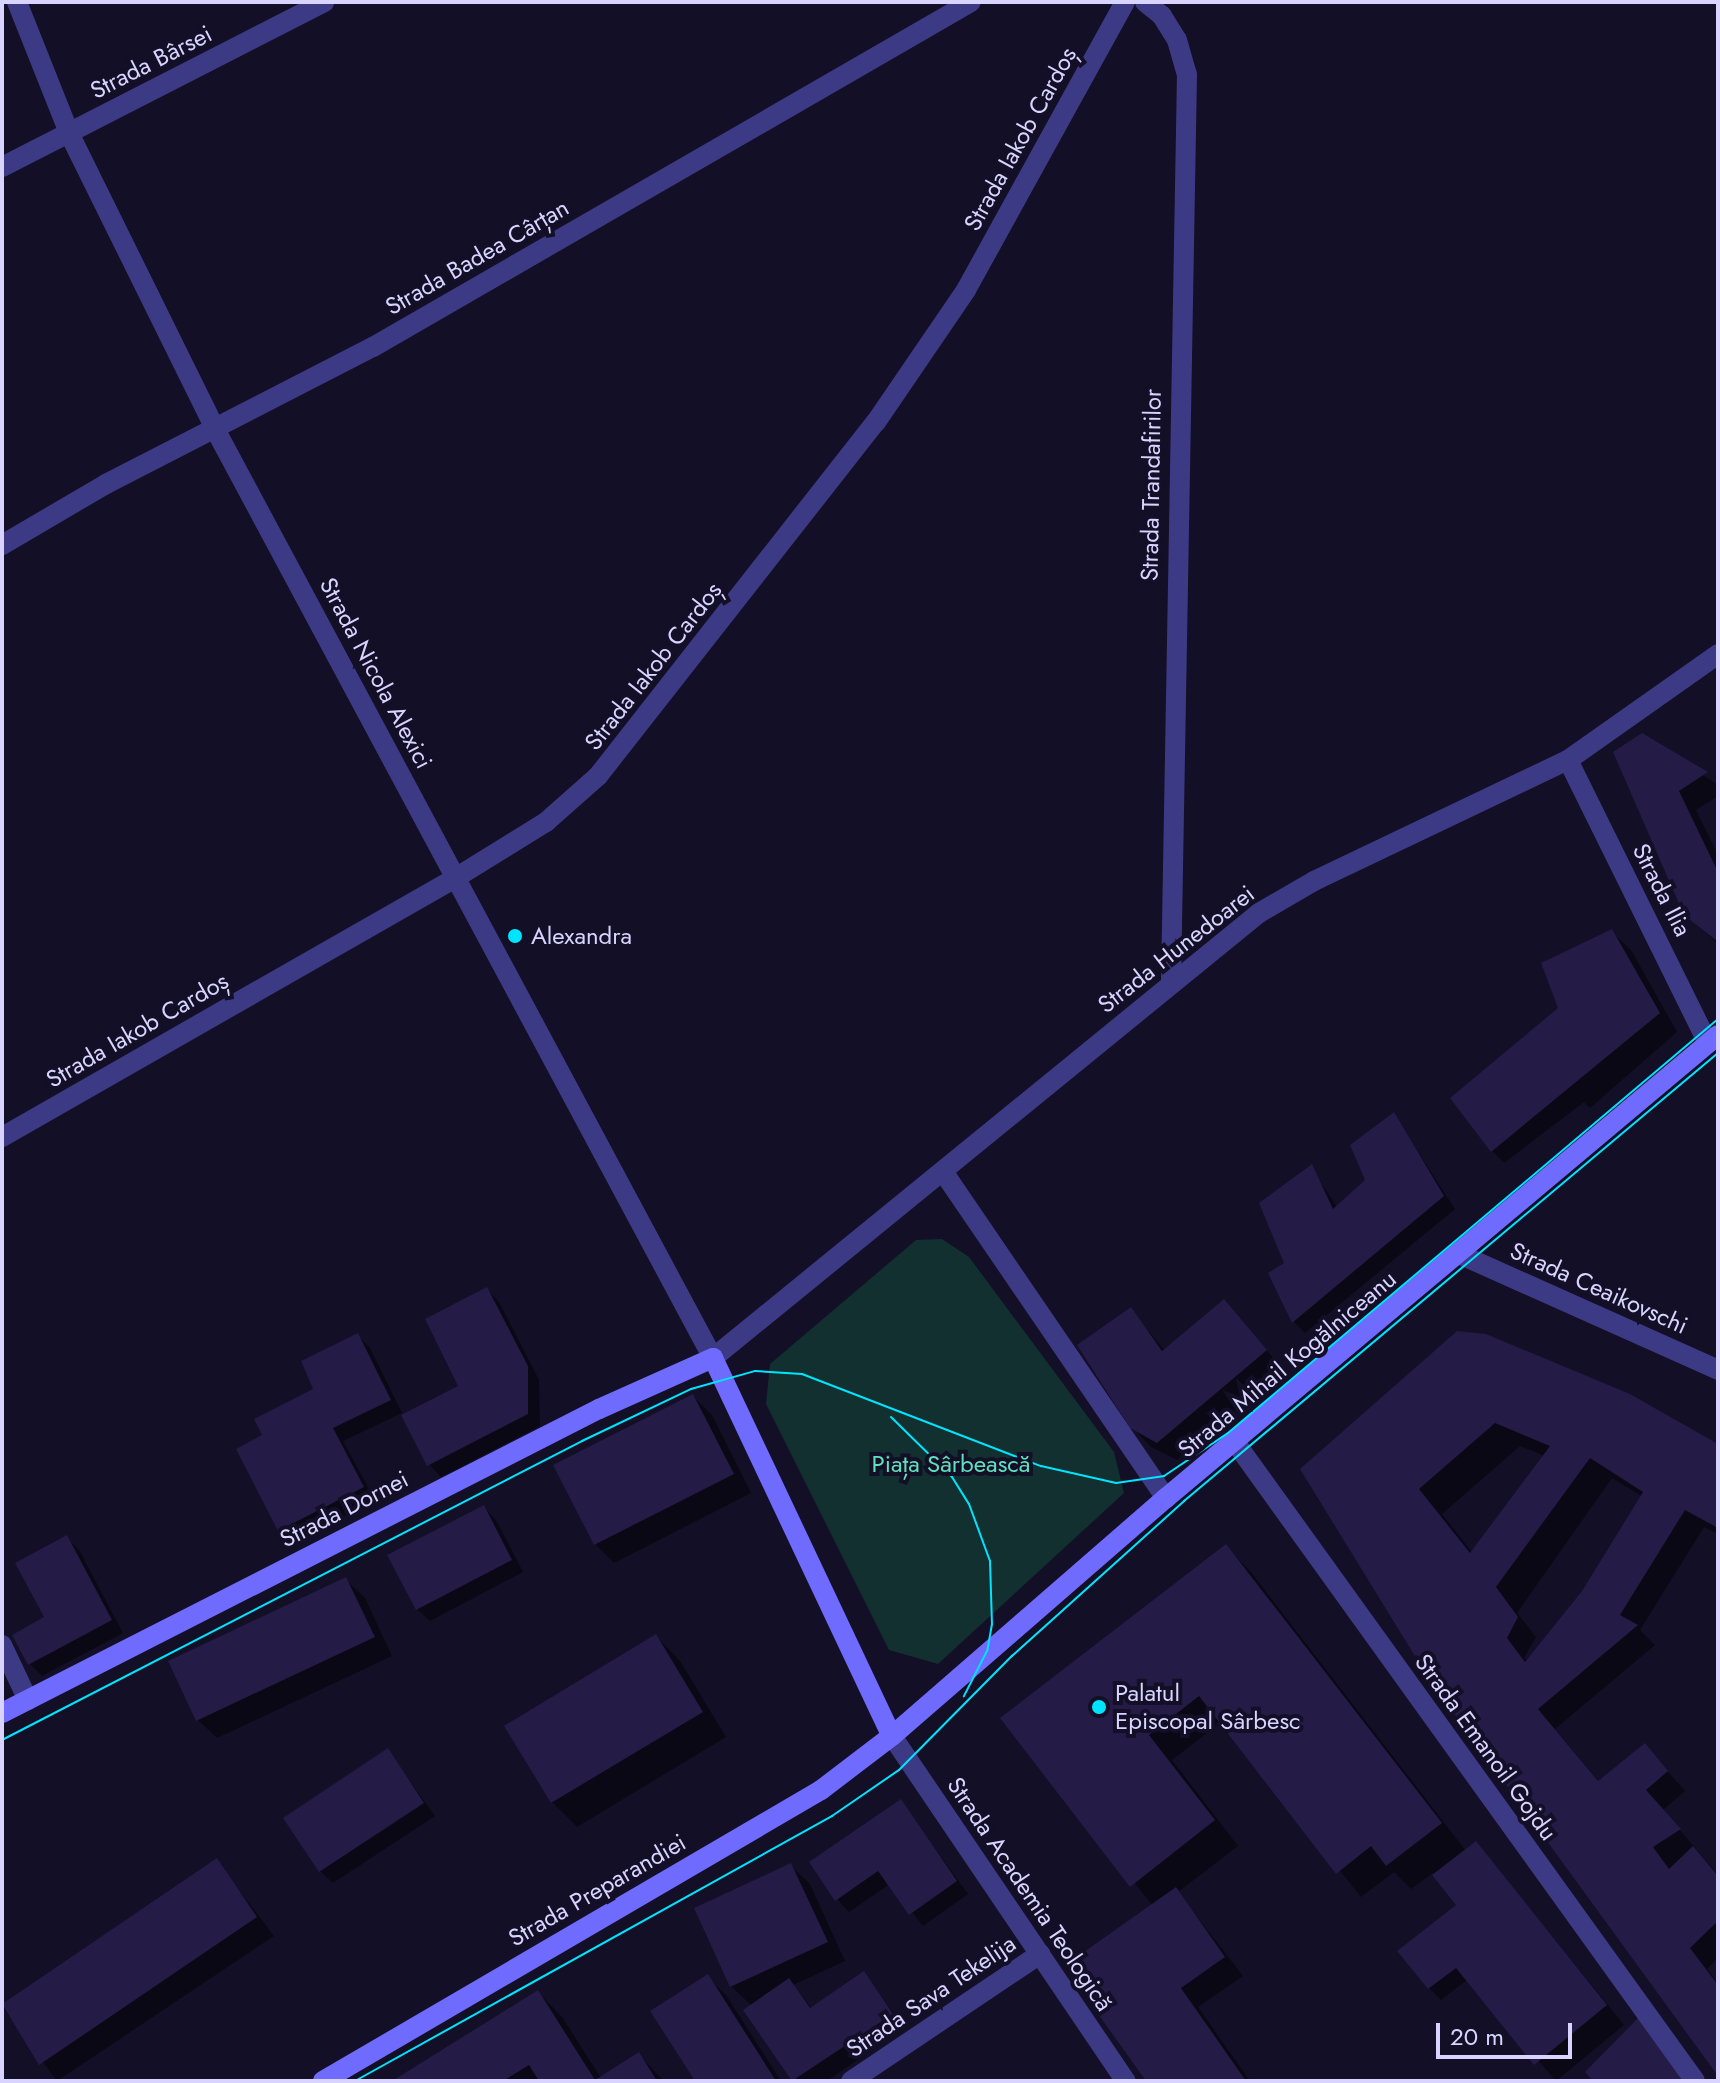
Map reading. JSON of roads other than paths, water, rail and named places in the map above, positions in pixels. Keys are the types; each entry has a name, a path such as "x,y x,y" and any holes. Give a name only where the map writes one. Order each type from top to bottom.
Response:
{"main road":[{"name":"Strada Mihail Kogălniceanu","path":"892,1736 1166,1498 1713,1039"},
{"name":"Strada Dornei","path":"2,1713 599,1409 713,1358"},
{"path":"713,1358 892,1736"},
{"name":"Strada Preparandiei","path":"323,2081 821,1790 892,1736"}],"street":[{"name":"Strada Nicola Alexici","path":"17,2 69,133 215,429 713,1358"},
{"name":"Strada Bârsei","path":"2,167 324,2"},
{"name":"Strada Badea Cârțan","path":"2,545 106,484 373,347 971,2"},
{"name":"Strada Iakob Cardoș","path":"2,1137 457,877 546,822 598,776 876,422 966,290 1125,2"},
{"name":"Strada Trandafirilor","path":"1145,2 1162,16 1177,40 1187,74 1171,983"},
{"name":"Strada Hunedoarei","path":"713,1358 944,1173 1259,913 1314,881 1568,760 1718,654"},
{"name":"Strada Ilia","path":"1568,760 1713,1039"},
{"path":"944,1173 1166,1498"},
{"name":"Strada Ceaikovschi","path":"1459,1254 1718,1370"},
{"name":"Strada Emanoil Gojdu","path":"1235,1442 1695,2081"},
{"path":"2,1645 28,1700"},
{"name":"Strada Academia Teologică","path":"892,1736 1126,2081"},
{"name":"Strada Sava Tekelija","path":"851,2081 1040,1954"}],"tram line":[{"path":"2,1740 582,1441 691,1389 755,1371 802,1374 1041,1466 1116,1483 1164,1476 1228,1433 1718,1019"},
{"path":"355,2081 832,1816 899,1770 1012,1656 1184,1501 1718,1053"},
{"path":"891,1417 952,1477 969,1504 990,1561 992,1624 987,1651 964,1696"}],"place":[{"name":"Alexandra","path":"515,936"},
{"name":"Palatul Episcopal Sârbesc","path":"1099,1707"}],"park label":[{"name":"Piața Sârbească","path":"951,1464"}]}
